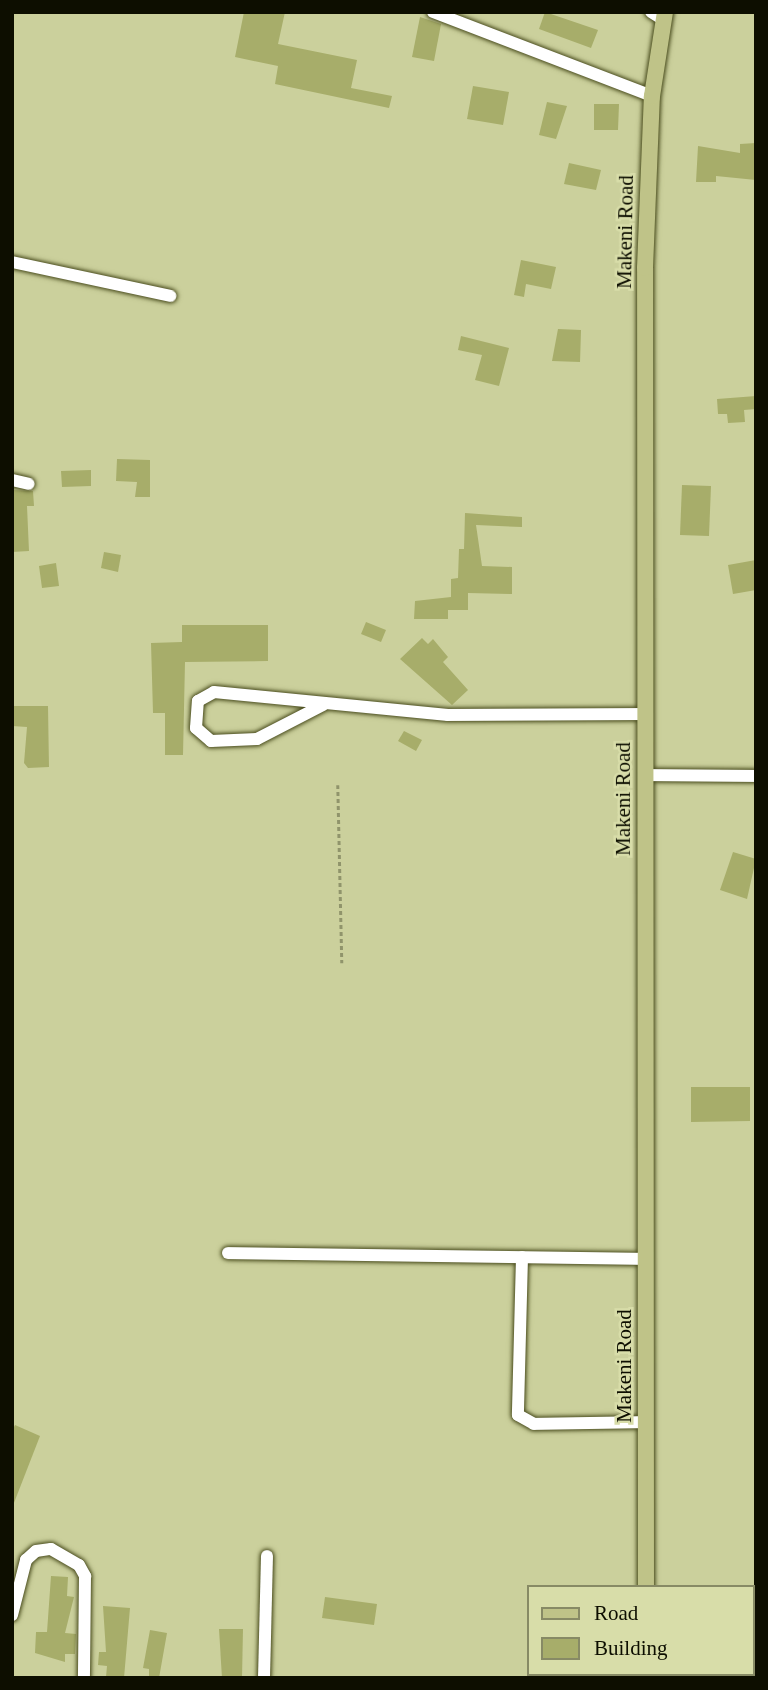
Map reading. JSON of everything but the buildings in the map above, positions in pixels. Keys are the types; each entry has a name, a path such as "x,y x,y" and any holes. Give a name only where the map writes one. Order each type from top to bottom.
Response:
{"main road":[{"name":"Makeni Road","path":"646,1585 645,268 652,96 660,15"}],"street":[{"path":"433,12 652,96"},
{"path":"12,262 170,296"},
{"path":"12,480 29,484"},
{"path":"323,705 257,739 211,741 196,727 198,701 214,692 323,705 498,717 644,714"},
{"path":"644,775 756,776"},
{"path":"228,1253 646,1259"},
{"path":"522,1257 518,1415 534,1424 645,1422"},
{"path":"12,1615 26,1560 36,1551 51,1549 79,1565 85,1576 84,1678"},
{"path":"264,1678 267,1556"}],"path":[{"path":"338,785 342,963"}]}
